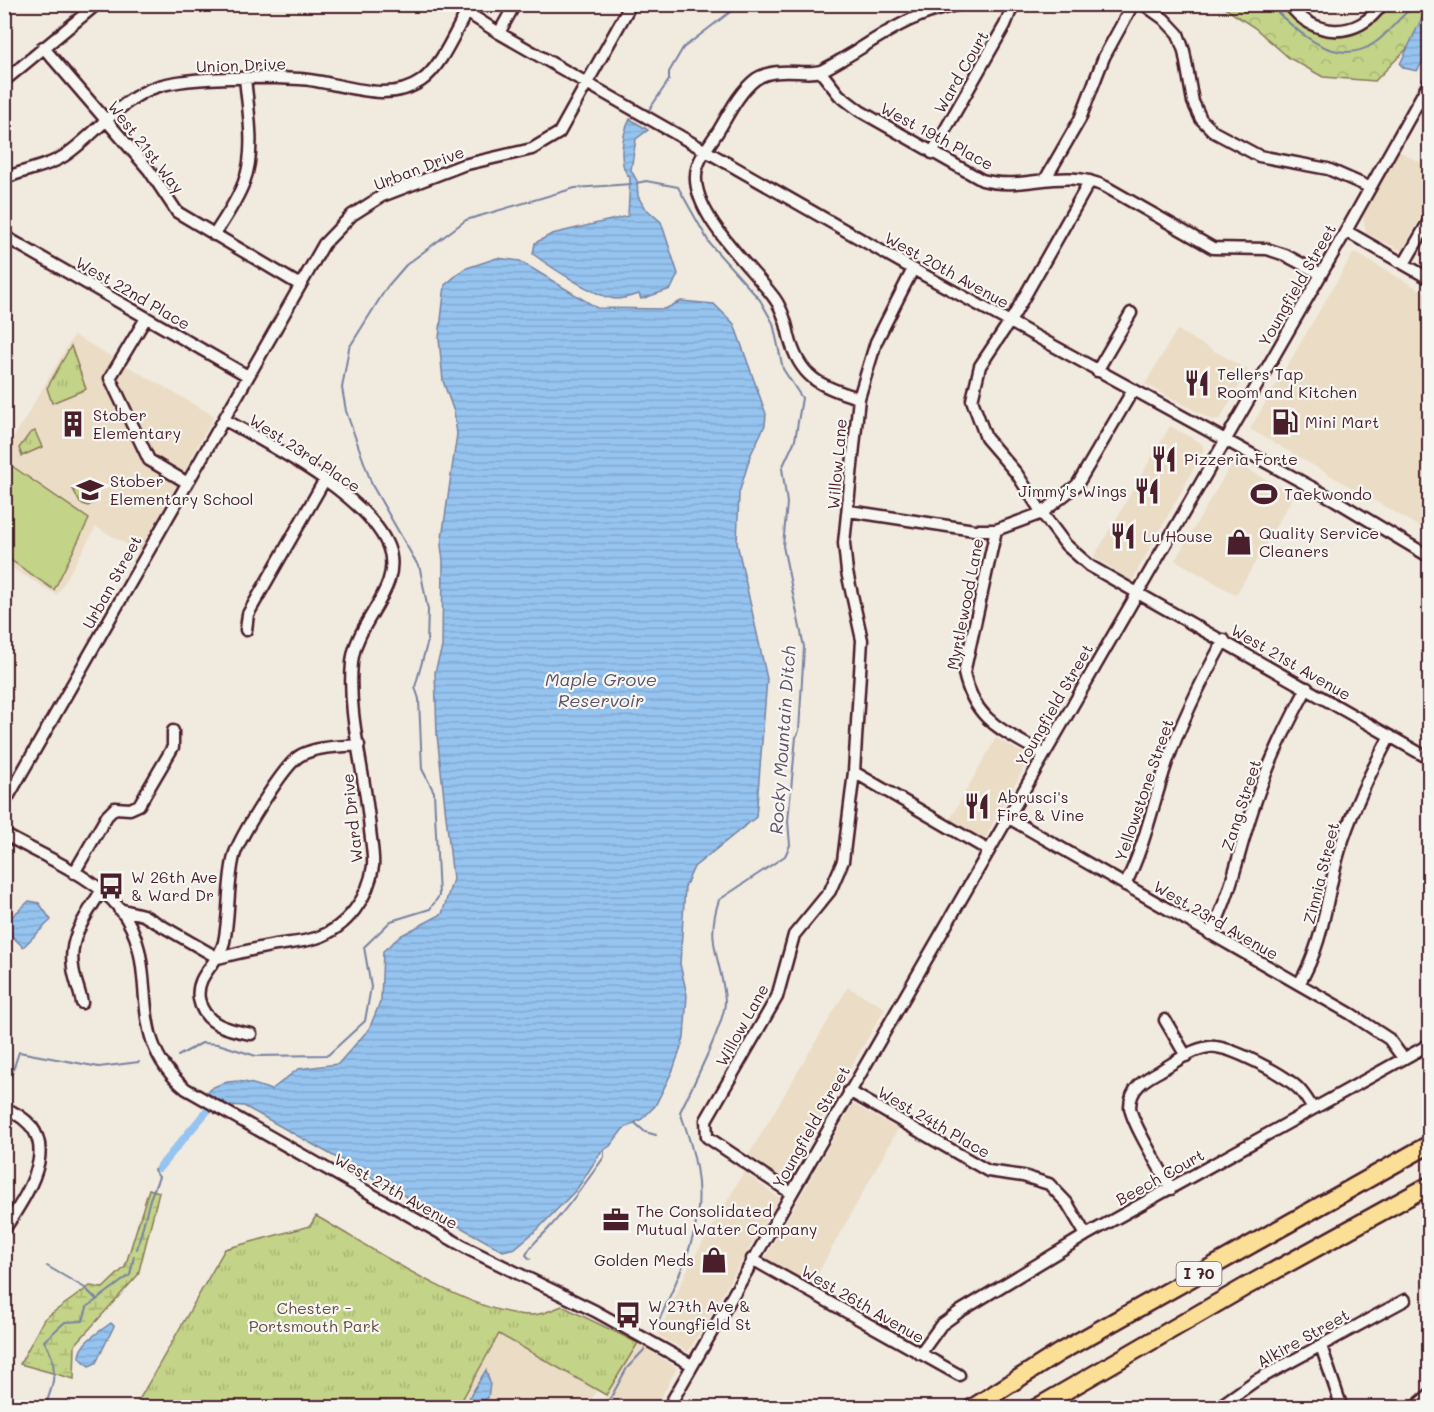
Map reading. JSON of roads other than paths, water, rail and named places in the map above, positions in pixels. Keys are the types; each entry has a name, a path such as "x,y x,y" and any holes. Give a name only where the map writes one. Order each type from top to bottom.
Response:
{"highway":[{"name":"I 70","path":"972,1407 1071,1346 1430,1144"},
{"name":"I 70","path":"1036,1407 1430,1185"}],"street":[{"name":"West 20th Avenue","path":"454,4 587,84 913,269 1225,440 1430,557"},
{"path":"499,33 515,4"},
{"name":"Urban Drive","path":"248,376 324,244 352,215 382,196 463,165 532,148 559,133 631,4"},
{"name":"Willow Lane","path":"790,1193 707,1137 706,1120 777,997 794,935 825,899 839,875 854,772 862,640 847,572 844,543 849,511 858,398 824,386 810,377 800,365 780,307 773,295 726,243 701,198 697,166 739,99 757,79 772,73 820,71 917,15 961,4"},
{"name":"Ward Court","path":"932,153 1005,25 1013,4"},
{"path":"1046,178 1080,119 1104,57 1133,4"},
{"path":"1143,4 1164,19 1178,34 1184,51 1193,102 1201,119 1214,132 1259,156 1328,169 1369,187"},
{"path":"1289,4 1303,20 1314,26 1338,31 1359,26 1370,20 1382,4"},
{"path":"4,81 94,5"},
{"name":"Union Drive","path":"4,179 63,157 129,102 157,87 172,83 245,78 303,79 377,92 404,89 421,81 433,68 466,13"},
{"name":"West 21st Way","path":"43,47 149,170 177,212 300,285"},
{"name":"West 19th Place","path":"820,71 849,104 932,153 987,182 1003,184 1071,177 1090,181 1106,187 1214,248 1267,249 1321,274"},
{"path":"214,235 232,207 245,180 249,162 245,78"},
{"name":"Youngfield Street","path":"668,1407 1346,231 1430,81"},
{"name":"West 21st Avenue","path":"1090,181 980,366 972,400 986,438 1017,474 1042,513 1075,554 1106,578 1125,589 1137,591 1430,759"},
{"path":"1404,264 1430,219"},
{"path":"1346,231 1430,279"},
{"name":"West 22nd Place","path":"4,236 248,376"},
{"path":"858,398 872,351 913,269"},
{"path":"1096,371 1131,313"},
{"path":"146,318 110,378 149,460 186,482"},
{"name":"Urban Street","path":"4,804 186,482 225,420 248,376"},
{"path":"849,511 974,530 996,530 1042,513 1077,486 1132,390"},
{"name":"West 23rd Place","path":"225,420 275,448 367,513"},
{"path":"246,630 248,614 324,481"},
{"name":"Ward Drive","path":"218,958 317,938 347,919 359,904 369,883 373,864 352,702 352,654 358,636 391,578 393,564 378,528 367,513"},
{"name":"Myrtlewood Lane","path":"996,530 964,673 967,688 981,713 1043,754"},
{"name":"Yellowstone Street","path":"1125,885 1137,861 1153,805 1181,728 1224,640"},
{"name":"Zang Street","path":"1210,934 1228,899 1255,801 1306,688"},
{"path":"74,873 107,816 115,808 130,809 139,805 173,747 173,731"},
{"name":"Zinnia Street","path":"1299,984 1318,949 1339,851 1351,818 1390,736"},
{"path":"251,1034 218,1025 204,1011 199,999 199,986 208,968 218,958 224,943 234,855 280,773 289,763 312,751 359,745"},
{"path":"854,772 988,850"},
{"name":"West 23rd Avenue","path":"1007,817 1378,1031 1389,1039 1403,1058"},
{"path":"4,834 74,873 101,891 119,909 143,915 218,958"},
{"path":"82,1003 73,969 71,948 76,932 101,891"},
{"name":"West 27th Avenue","path":"119,909 134,933 140,949 146,1019 154,1049 170,1074 194,1095 470,1250 595,1311 692,1365"},
{"path":"1165,1020 1186,1056"},
{"name":"Beech Court","path":"920,1354 935,1332 949,1319 1086,1235 1171,1189 1312,1107 1430,1044"},
{"path":"1171,1189 1130,1107 1132,1097 1144,1080 1186,1056 1208,1047 1227,1049 1285,1079 1299,1089 1312,1107"},
{"name":"West 24th Place","path":"849,1091 988,1170 1023,1176 1048,1184 1067,1203 1086,1235"},
{"path":"4,1108 30,1123 38,1137 41,1154 38,1172 4,1230"},
{"name":"West 26th Avenue","path":"753,1259 958,1375"},
{"name":"Alkire Street","path":"1217,1407 1239,1391 1405,1300"},
{"path":"1321,1346 1342,1407"},
{"path":"1414,1407 1430,1394"}],"water":[{"path":"1429,16 1429,52 1417,71 1404,68 1400,64 1422,18"},
{"path":"630,119 648,130 636,139 631,170 637,181 638,196 644,207 661,222 678,274 671,289 641,299 639,294 616,299 597,293 533,254 535,243 552,234 628,216 630,178 623,166 622,150"},
{"name":"Maple Grove Reservoir","path":"497,258 520,261 597,308 665,309 681,301 714,304 734,324 766,414 765,425 751,454 739,493 737,543 767,679 756,817 694,867 685,887 680,964 687,995 684,1038 673,1070 655,1106 642,1119 623,1129 610,1146 601,1152 577,1189 538,1229 515,1248 503,1251 244,1106 228,1105 206,1092 222,1083 238,1081 271,1090 298,1069 338,1064 369,1029 381,1000 383,951 402,935 442,914 453,879 437,735 435,672 442,647 443,561 441,545 457,434 454,412 443,381 439,338 445,285 464,269"},
{"path":"29,901 39,903 51,920 23,947 6,930 7,921"},
{"path":"111,1323 114,1326 96,1363 89,1366 79,1357 80,1352 91,1338"},
{"path":"486,1370 490,1383 488,1398 467,1407 464,1406"}],"waterway":[{"path":"647,113 669,80 669,72 683,48 734,9 795,9 804,4"},
{"path":"1269,4 1305,36 1332,50 1346,52 1361,50 1376,42 1417,4"},
{"name":"Rocky Mountain Ditch","path":"637,183 646,181 678,187 710,244 760,300 773,323 783,369 802,398 795,440 782,468 787,503 783,546 804,647 799,731 796,737 788,821 790,845 785,856 719,900 713,929 724,987 724,1011 707,1056 680,1112 697,1173 699,1198 696,1222 682,1269 657,1325"},
{"name":"Rocky Mountain Ditch","path":"178,1056 202,1043 218,1044 256,1056 328,1055 365,1021 371,987 364,947 391,921 430,909 439,896 434,792 422,769 419,699 415,687 427,644 428,610 420,569 372,485 346,411 342,388 349,348 387,287 406,265 466,220 575,188 631,184"},
{"name":"Rocky Mountain Ditch","path":"6,1091 19,1052 99,1067 139,1062"},
{"path":"159,1168 217,1099"},
{"path":"635,1123 645,1132 656,1135"},
{"path":"530,1259 526,1255 528,1251 578,1193 604,1157 604,1150"},
{"path":"137,1249 150,1199 159,1177 154,1170 159,1168"},
{"path":"44,1408 51,1391 54,1374 52,1358 44,1341 65,1322 83,1321 87,1307 130,1275 134,1256"},
{"path":"47,1266 85,1288 96,1299"},
{"name":"Rocky Mountain Ditch","path":"605,1408 627,1368 644,1350"}],"place":[{"name":"Tellers Tap Room and Kitchen","path":"1197,383"},
{"name":"Mini Mart","path":"1285,422"},
{"name":"Stober Elementary","path":"73,424"},
{"name":"Pizzeria Forte","path":"1164,459"},
{"name":"Stober Elementary School","path":"90,490"},
{"name":"Jimmy's Wings","path":"1147,491"},
{"name":"Taekwondo","path":"1264,494"},
{"name":"Lu House","path":"1123,536"},
{"name":"Quality Service Cleaners","path":"1239,542"},
{"name":"Abrusci's Fire & Vine","path":"977,806"},
{"name":"W 26th Ave & Ward Dr","path":"111,886"},
{"name":"The Consolidated Mutual Water Company","path":"616,1220"},
{"name":"Golden Meds","path":"714,1260"},
{"name":"W 27th Ave & Youngfield St","path":"628,1315"}],"park label":[{"name":"Chester - Portsmouth Park","path":"314,1317"}]}
